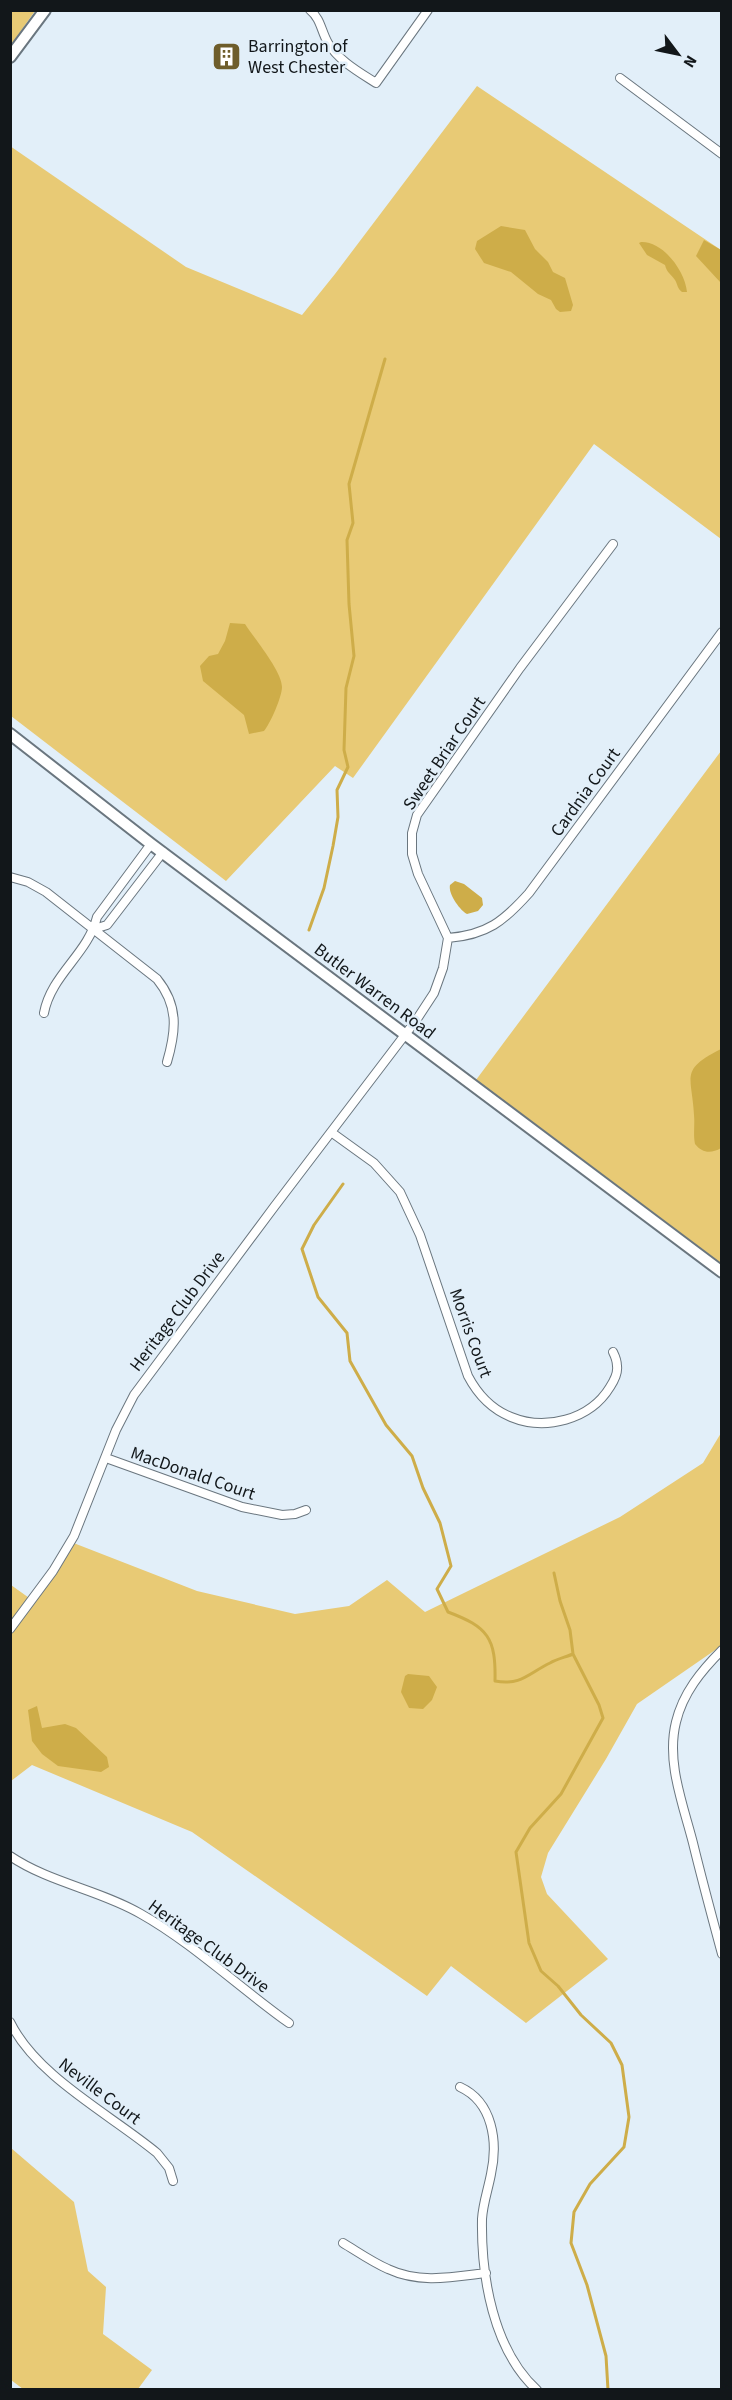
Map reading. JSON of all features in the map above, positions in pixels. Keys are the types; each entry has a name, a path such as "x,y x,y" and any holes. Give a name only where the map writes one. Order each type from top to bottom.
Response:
{"main road":[{"path":"10,57 45,10"},
{"name":"Butler Warren Road","path":"10,734 151,844 722,1272"}],"street":[{"path":"310,10 318,18 329,45 337,55 376,83 428,10"},
{"path":"620,78 722,154"},
{"name":"Sweet Briar Court","path":"448,938 418,874 412,854 412,833 417,815 520,668 613,544"},
{"name":"Cardnia Court","path":"448,938 465,937 489,929 511,913 530,892 722,632"},
{"path":"44,1013 48,994 94,929 97,917 151,844"},
{"path":"94,929 107,925 163,852"},
{"path":"10,877 34,885 147,969 157,979 169,996 176,1022 175,1036 167,1062"},
{"path":"405,1034 434,993 443,968 448,938"},
{"name":"Heritage Club Drive","path":"10,1629 71,1542 124,1412 149,1373 405,1034"},
{"name":"Morris Court","path":"331,1132 374,1163 400,1192 420,1235 468,1376 474,1388 493,1408 511,1417 537,1423 577,1416 594,1405 612,1384 617,1366 613,1352"},
{"name":"MacDonald Court","path":"106,1458 242,1507 282,1515 306,1510"},
{"path":"722,1650 695,1679 685,1696 676,1720 673,1746 676,1779 722,1953"},
{"name":"Heritage Club Drive","path":"12,1860 107,1897 143,1915 289,2024"},
{"name":"Neville Court","path":"10,2022 22,2042 44,2067 157,2153 169,2168 173,2181"},
{"path":"460,2087 472,2093 481,2103 490,2121 494,2141 491,2174 484,2199 482,2218 486,2273 500,2337 511,2361 537,2390"},
{"path":"343,2243 389,2270 415,2278 441,2279 486,2273"}],"shaded area":[{"path":"10,11 35,11 11,45"},
{"path":"477,86 721,250 721,539 594,444 353,778 335,766 226,881 11,716 10,146 186,267 302,315"},
{"path":"501,226 525,230 535,249 548,262 553,272 565,278 573,305 571,311 560,312 551,300 538,294 511,272 484,263 475,249 477,241"},
{"path":"704,240 721,250 721,283 696,256"},
{"path":"639,243 657,246 672,259 682,275 687,292 679,289 665,265 647,255"},
{"path":"230,623 245,624 273,664 281,680 280,697 264,731 249,734 244,715 203,681 200,666 209,656 218,654 225,641"},
{"path":"721,751 721,1272 473,1084"},
{"path":"455,881 464,884 482,898 483,905 478,911 467,914 458,905 450,889 450,885"},
{"path":"721,1049 721,1148 707,1152 695,1144 691,1075 699,1063"},
{"path":"721,1433 721,1646 637,1704 548,1853 541,1877 547,1894 608,1959 526,2023 451,1966 427,1996 192,1832 32,1765 11,1781 11,1585 32,1600 71,1542 197,1591 295,1614 349,1606 387,1580 425,1612 620,1517 703,1463"},
{"path":"408,1674 429,1676 437,1687 432,1700 423,1709 409,1708 401,1692 405,1676"},
{"path":"37,1706 42,1728 65,1724 76,1728 107,1757 109,1767 101,1772 58,1766 42,1754 32,1741 28,1710"},
{"path":"11,2148 74,2202 88,2271 106,2287 103,2334 152,2370 138,2389 23,2389 11,2380"}],"waterway":[{"path":"309,930 324,888 333,846 338,817 337,790 348,767 344,750 346,688 354,656 349,604 347,540 353,523 349,484 385,359"},
{"path":"343,1184 314,1225 302,1249 318,1297 347,1333 350,1361 386,1425 412,1456 423,1488 440,1523 451,1566 437,1589 448,1612 472,1623 487,1636 494,1654 495,1681 512,1682 524,1678 573,1654"},
{"path":"554,1573 570,1630 573,1654 599,1705 603,1718 561,1794 530,1828 516,1852 529,1943 541,1971 558,1986 581,2015 611,2043 622,2065 629,2117 624,2147 590,2184 574,2212 571,2243 587,2285 606,2356 608,2390"}],"place":[{"name":"Barrington of West Chester","path":"227,56"}]}
